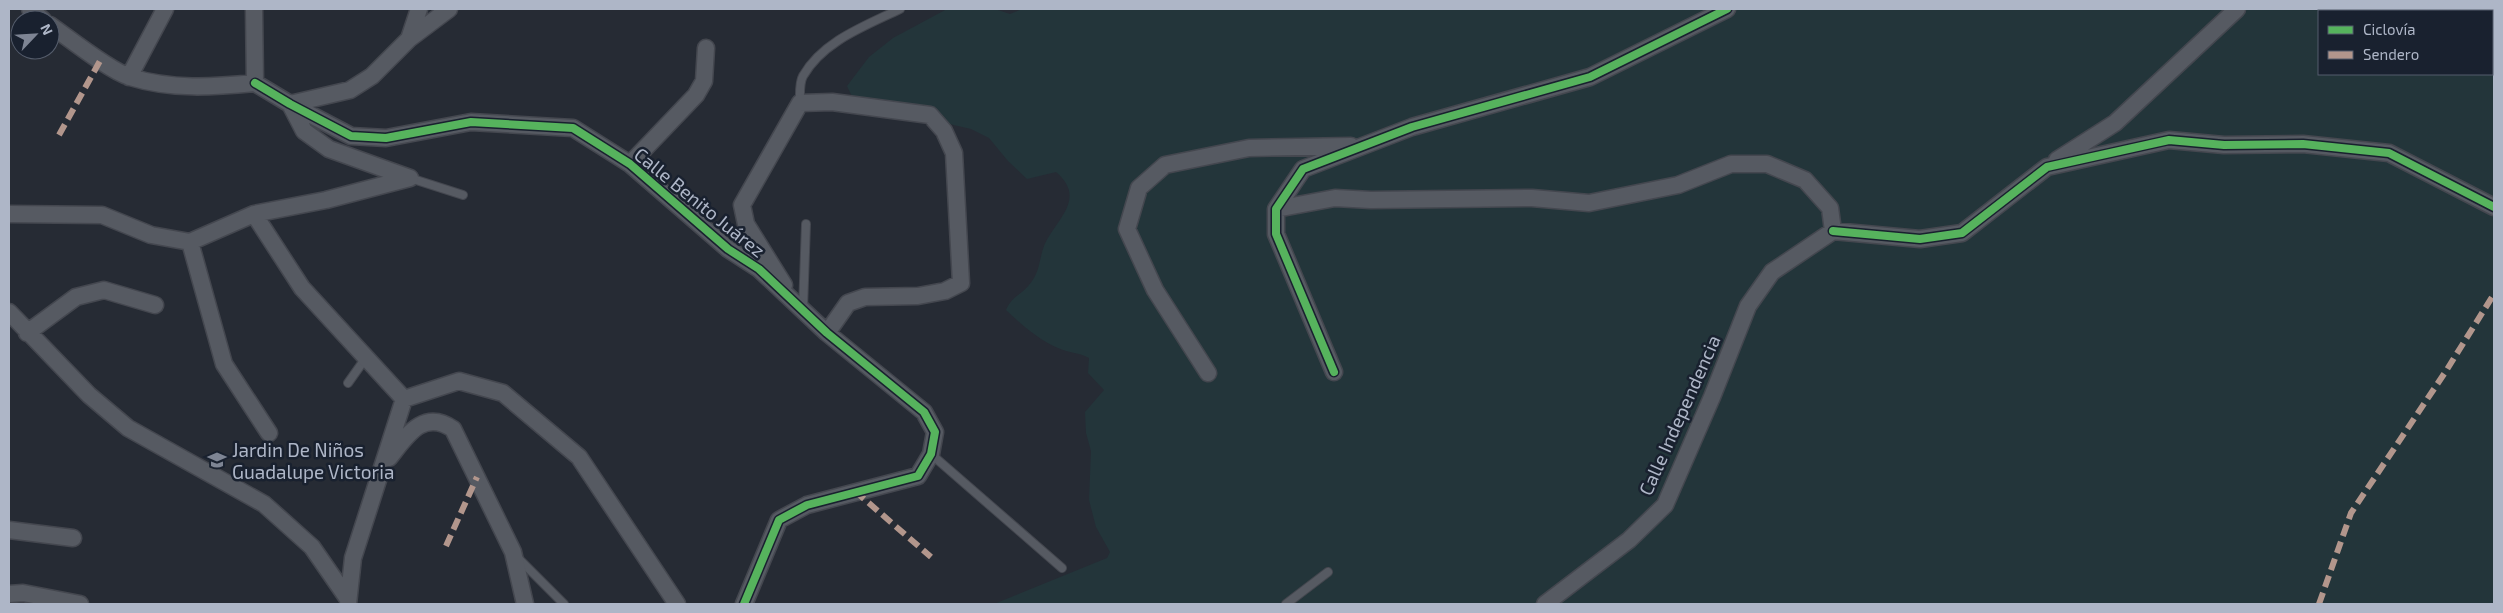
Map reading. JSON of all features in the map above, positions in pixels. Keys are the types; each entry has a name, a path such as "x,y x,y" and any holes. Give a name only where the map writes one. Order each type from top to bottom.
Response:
{"street":[{"path":"129,77 165,9"},
{"path":"60,32 129,77 171,86 203,88 255,83 254,9"},
{"path":"409,39 419,9"},
{"path":"410,178 329,149 304,131 290,104 350,90 372,76 409,39 449,9"},
{"path":"1334,372 1276,234 1276,208 1303,169 1412,127 1590,77 1727,9"},
{"path":"1276,208 1335,198 1532,198 1589,203 1678,185 1731,164 1767,164 1805,180 1830,208 1833,231 1920,239 1962,233 2047,167 2115,123 2236,9"},
{"path":"630,164 696,95 704,81 706,48"},
{"name":"Calle Benito Juárez","path":"255,83 351,136 386,138 471,122 574,128 630,164 728,249 759,269 800,308"},
{"path":"744,604 779,520 807,505 918,476 932,454 934,432 924,412 827,333 800,308 746,224 742,205 800,103 832,102 930,115 944,131 954,153 961,283 945,291 918,296 865,298 848,303 827,333"},
{"path":"2047,167 2169,140 2224,145 2303,144 2388,154 2494,207"},
{"path":"1208,373 1155,290 1127,229 1139,188 1165,165 1248,148 1363,146"},
{"path":"9,214 102,215 151,234 190,242 254,214 326,200 410,178"},
{"path":"254,214 302,288 365,359 404,399"},
{"name":"Calle Independencia","path":"1545,604 1629,540 1664,505 1712,397 1748,306 1772,272 1833,231"},
{"path":"190,242 224,364 269,433"},
{"path":"27,333 76,298 104,290 155,305"},
{"path":"9,312 27,333 90,395 128,428 264,504 312,547 348,602"},
{"path":"404,399 459,381 503,393 579,457 677,604"},
{"path":"348,602 353,558 404,399"},
{"path":"382,468 413,430 428,422 442,421 453,429 512,552 525,604"},
{"path":"9,530 73,538"},
{"path":"9,594 23,592 80,604"}],"lane":[{"path":"800,103 802,78 827,47 856,30 900,9"},
{"path":"410,178 463,196"},
{"path":"800,308 806,224"},
{"path":"348,383 365,359"},
{"path":"932,454 1062,568"},
{"path":"512,552 564,604"},
{"path":"1286,604 1328,572"}],"shaded area":[{"path":"947,9 995,9 1010,14 1022,9 2494,9 2494,604 994,604 1107,558 1110,552 1096,527 1089,500 1091,451 1086,433 1085,412 1104,390 1088,373 1089,358 1062,350 1044,341 1006,310 1011,301 1026,289 1033,280 1044,246 1066,209 1069,191 1065,182 1056,172 1027,179 1008,161 989,138 971,129 936,121 858,109 847,86 869,57 893,38"}],"marked path":[{"path":"59,135 101,59"},
{"path":"2319,604 2351,513 2446,371 2494,294"},
{"path":"446,546 477,477"},
{"path":"855,491 931,557"}],"cycle path":[{"path":"1334,372 1276,234 1276,209 1303,169 1412,127 1590,77 1727,9"},
{"path":"255,83 351,136 386,138 471,122 573,128 630,164 728,249 759,269 827,333 924,412 935,432 931,454 918,476 807,505 779,520 744,604"},
{"path":"1833,231 1920,239 1962,233 2047,167 2169,140 2224,145 2303,144 2389,153 2494,207"}],"place":[{"name":"Jardin De Niños Guadalupe Victoria","path":"217,460"}]}
